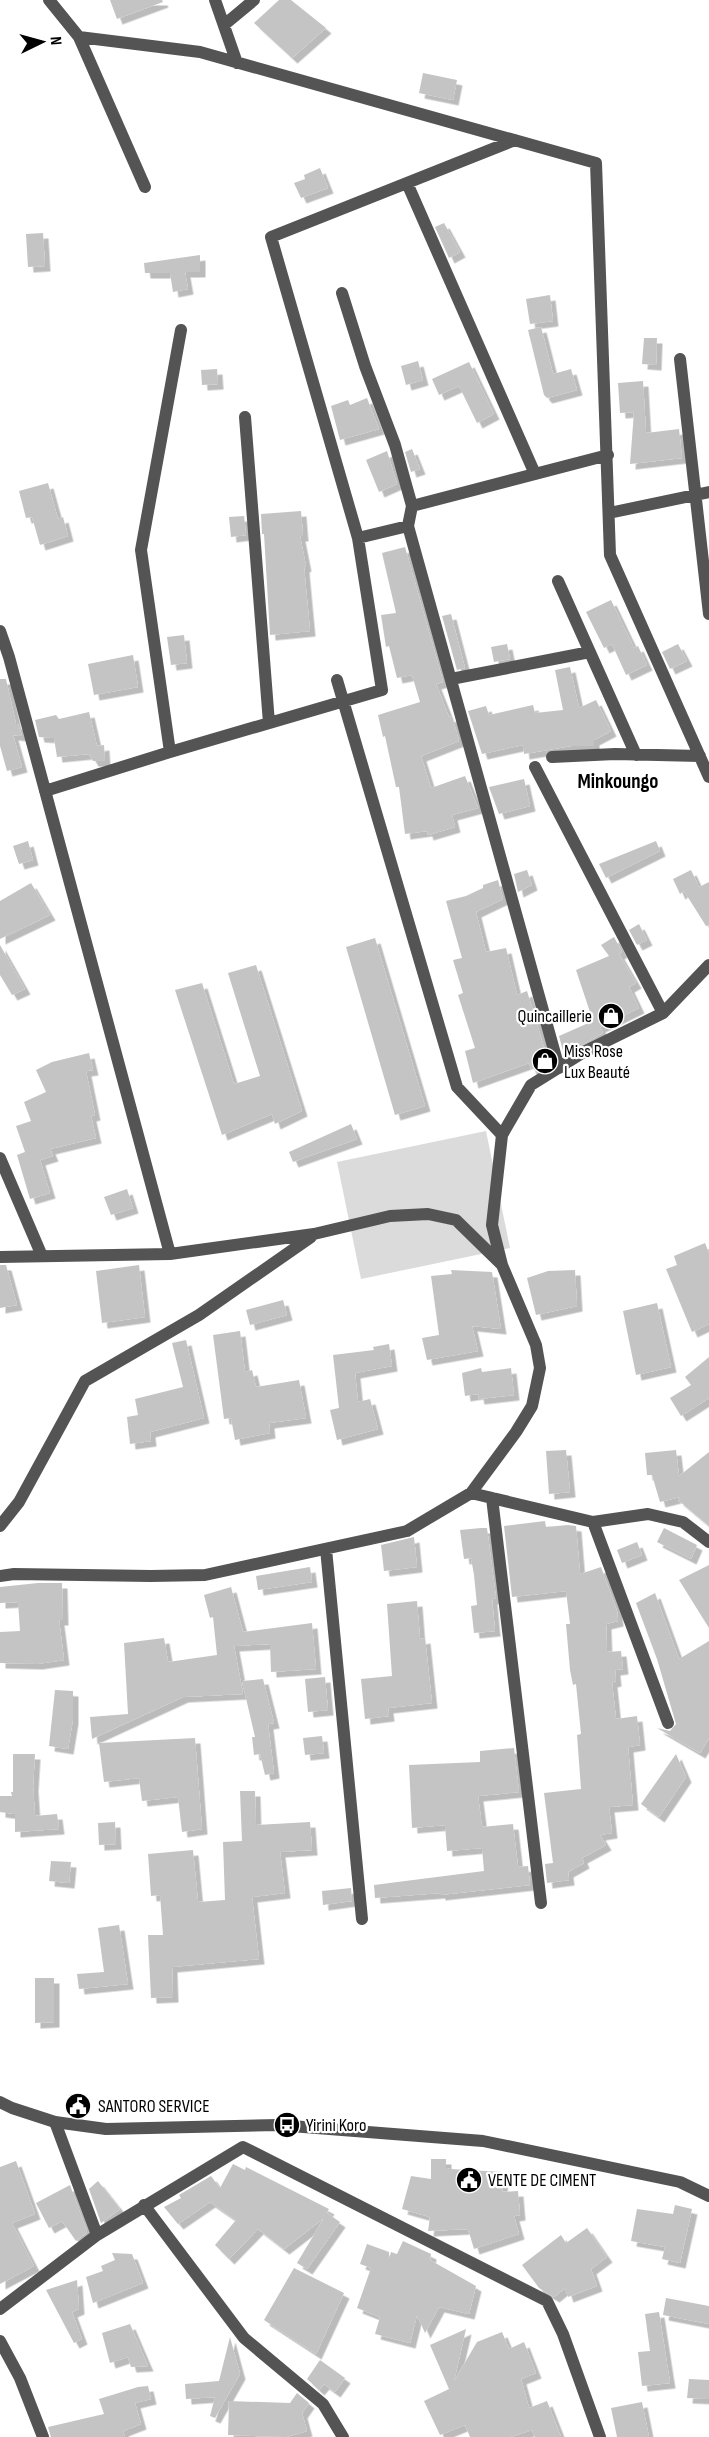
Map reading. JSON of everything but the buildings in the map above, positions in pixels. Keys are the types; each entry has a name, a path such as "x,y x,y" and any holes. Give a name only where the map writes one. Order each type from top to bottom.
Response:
{"street":[{"path":"49,0 79,37 145,187"},
{"path":"215,0 237,63"},
{"path":"224,25 254,0"},
{"path":"79,37 200,52 596,163 610,555 709,777"},
{"path":"45,791 382,690 358,537 271,237 515,140"},
{"path":"407,183 535,474"},
{"path":"342,293 365,366 395,445 411,506 408,526 559,1068"},
{"path":"170,752 141,550 181,330"},
{"path":"680,359 709,614"},
{"path":"245,417 269,723"},
{"path":"411,506 608,456"},
{"path":"609,513 709,492"},
{"path":"358,537 408,526"},
{"path":"558,580 636,754"},
{"path":"0,632 9,657 170,1254"},
{"path":"451,679 590,652"},
{"path":"337,680 457,1087 502,1135"},
{"path":"552,757 636,754 700,756"},
{"path":"535,767 663,1013"},
{"path":"0,1576 14,1574 205,1575 407,1531 471,1493 516,1432 532,1406 540,1368 536,1346 502,1265 492,1225 502,1135 531,1085 584,1052 663,1013 709,965"},
{"path":"0,1158 42,1256"},
{"path":"0,1257 170,1254 314,1234 390,1216 428,1214 456,1220 502,1265"},
{"path":"0,1526 19,1502 85,1381 199,1315 314,1234"},
{"path":"471,1493 593,1522 648,1514 683,1522 709,1542"},
{"path":"492,1498 541,1904"},
{"path":"593,1522 668,1723"},
{"path":"326,1549 362,1919"},
{"path":"0,2102 12,2109 55,2122 106,2129 278,2125 483,2140 680,2182 709,2196"},
{"path":"55,2122 97,2235"},
{"path":"0,2309 97,2235 243,2147 547,2301 563,2334 600,2437"},
{"path":"144,2205 244,2338 323,2404 343,2437"},
{"path":"0,2341 20,2378 43,2437"}],"shaded area":[{"path":"486,1131 510,1248 361,1279 337,1162"}],"place":[{"name":"Quincaillerie","path":"611,1016"},
{"name":"Miss Rose Lux Beauté","path":"545,1061"},
{"name":"SANTORO SERVICE","path":"78,2106"},
{"name":"Yirini Koro","path":"287,2125"},
{"name":"VENTE DE CIMENT","path":"469,2180"}],"district":[{"name":"Minkoungo","path":"618,781"}]}
